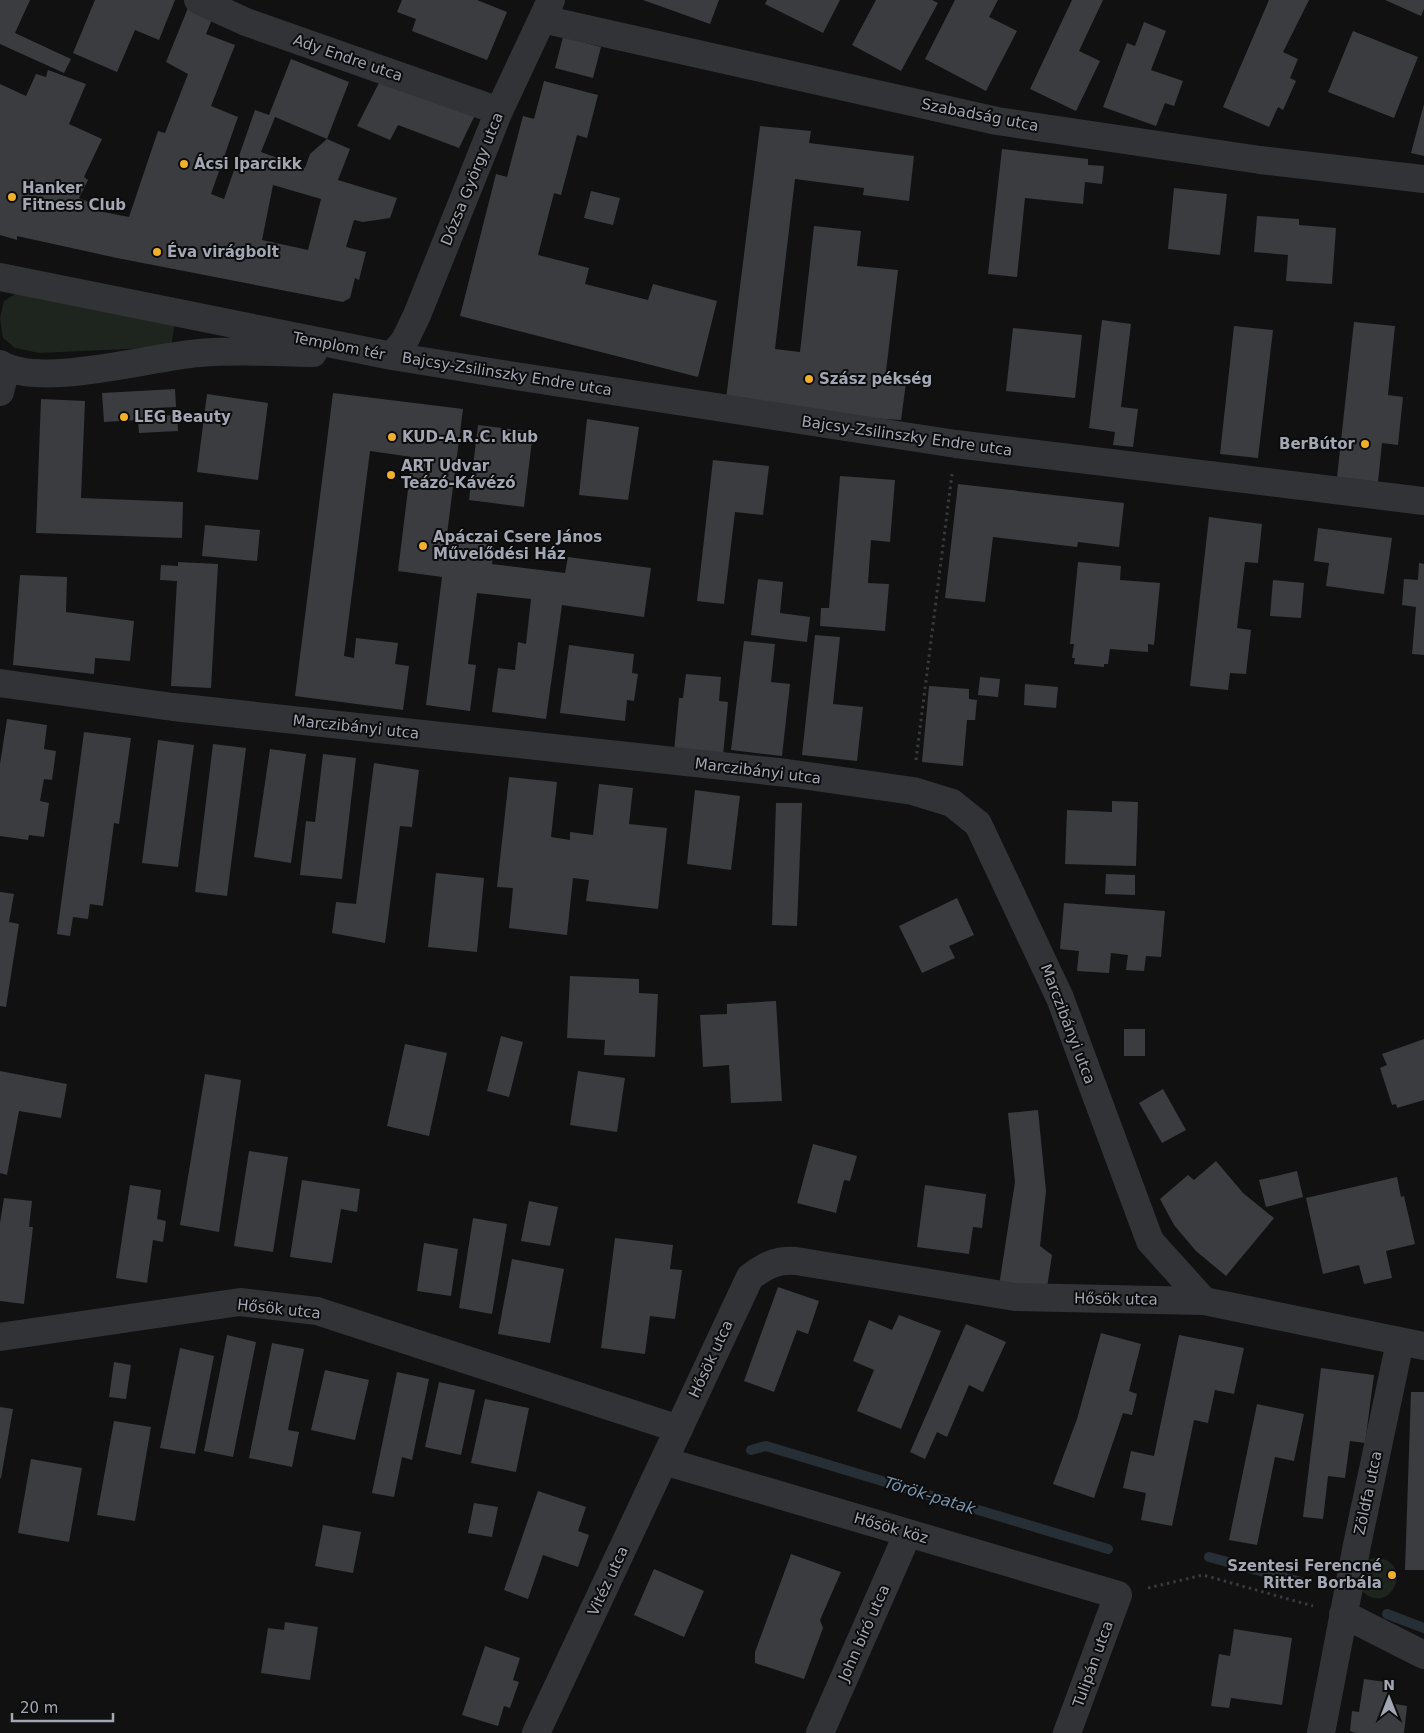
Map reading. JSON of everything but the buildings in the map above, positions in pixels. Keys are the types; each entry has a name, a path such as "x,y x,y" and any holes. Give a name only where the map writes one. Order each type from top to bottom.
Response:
{"street":[{"name":"Ady Endre utca","path":"198,0 246,22 500,111"},
{"name":"Dózsa György utca","path":"392,356 405,340 417,315 500,111 546,9"},
{"name":"Szabadság utca","path":"546,9 998,121 1260,160 1424,179"},
{"name":"Templom tér","path":"0,277 392,356"},
{"path":"198,353 205,319"},
{"name":"Templom tér","path":"3,376 54,374 198,353 276,352 392,356"},
{"name":"Bajcsy-Zsilinszky Endre utca","path":"392,356 956,444 1424,501"},
{"name":"Marczibányi utca","path":"0,683 173,707 788,773 912,791 952,803 978,824 1060,998 1150,1241 1204,1301"},
{"name":"Hősök utca","path":"0,1337 240,1302 317,1311 679,1429 750,1276 764,1267 781,1260 1015,1297 1204,1301 1412,1344"},
{"name":"Zöldfa utca","path":"1321,1733 1343,1614 1412,1344"},
{"name":"Vitéz utca","path":"536,1733 679,1429"},
{"name":"Hősök köz","path":"664,1461 1118,1595"},
{"name":"John bíró utca","path":"820,1733 908,1533"},
{"name":"Tulipán utca","path":"1067,1733 1118,1595"},
{"path":"1343,1614 1424,1655"}],"path":[{"path":"912,791 956,444"},
{"path":"1118,1595 1203,1575 1343,1614"}],"shaded area":[{"path":"23,289 175,322 171,347 39,353 15,348 3,338 0,318 4,301"},
{"path":"1374,1558 1387,1561 1395,1567 1397,1577 1395,1586 1389,1594 1381,1598 1371,1597 1360,1589 1368,1560"}],"waterway":[{"name":"Török-patak","path":"751,1450 766,1446 1108,1549"},
{"name":"Török-patak","path":"1209,1557 1301,1582"},
{"name":"Török-patak","path":"1387,1614 1424,1628"}],"place":[{"name":"Ácsi Iparcikk","path":"184,164"},
{"name":"Hanker Fitness Club","path":"12,197"},
{"name":"Éva virágbolt","path":"157,252"},
{"name":"Szász pékség","path":"809,379"},
{"name":"LEG Beauty","path":"124,417"},
{"name":"KUD-A.R.C. klub","path":"392,437"},
{"name":"BerBútor","path":"1365,444"},
{"name":"ART Udvar Teázó-Kávézó","path":"391,475"},
{"name":"Apáczai Csere János Művelődési Ház","path":"423,546"},
{"name":"Szentesi Ferencné Ritter Borbála","path":"1392,1575"}]}
